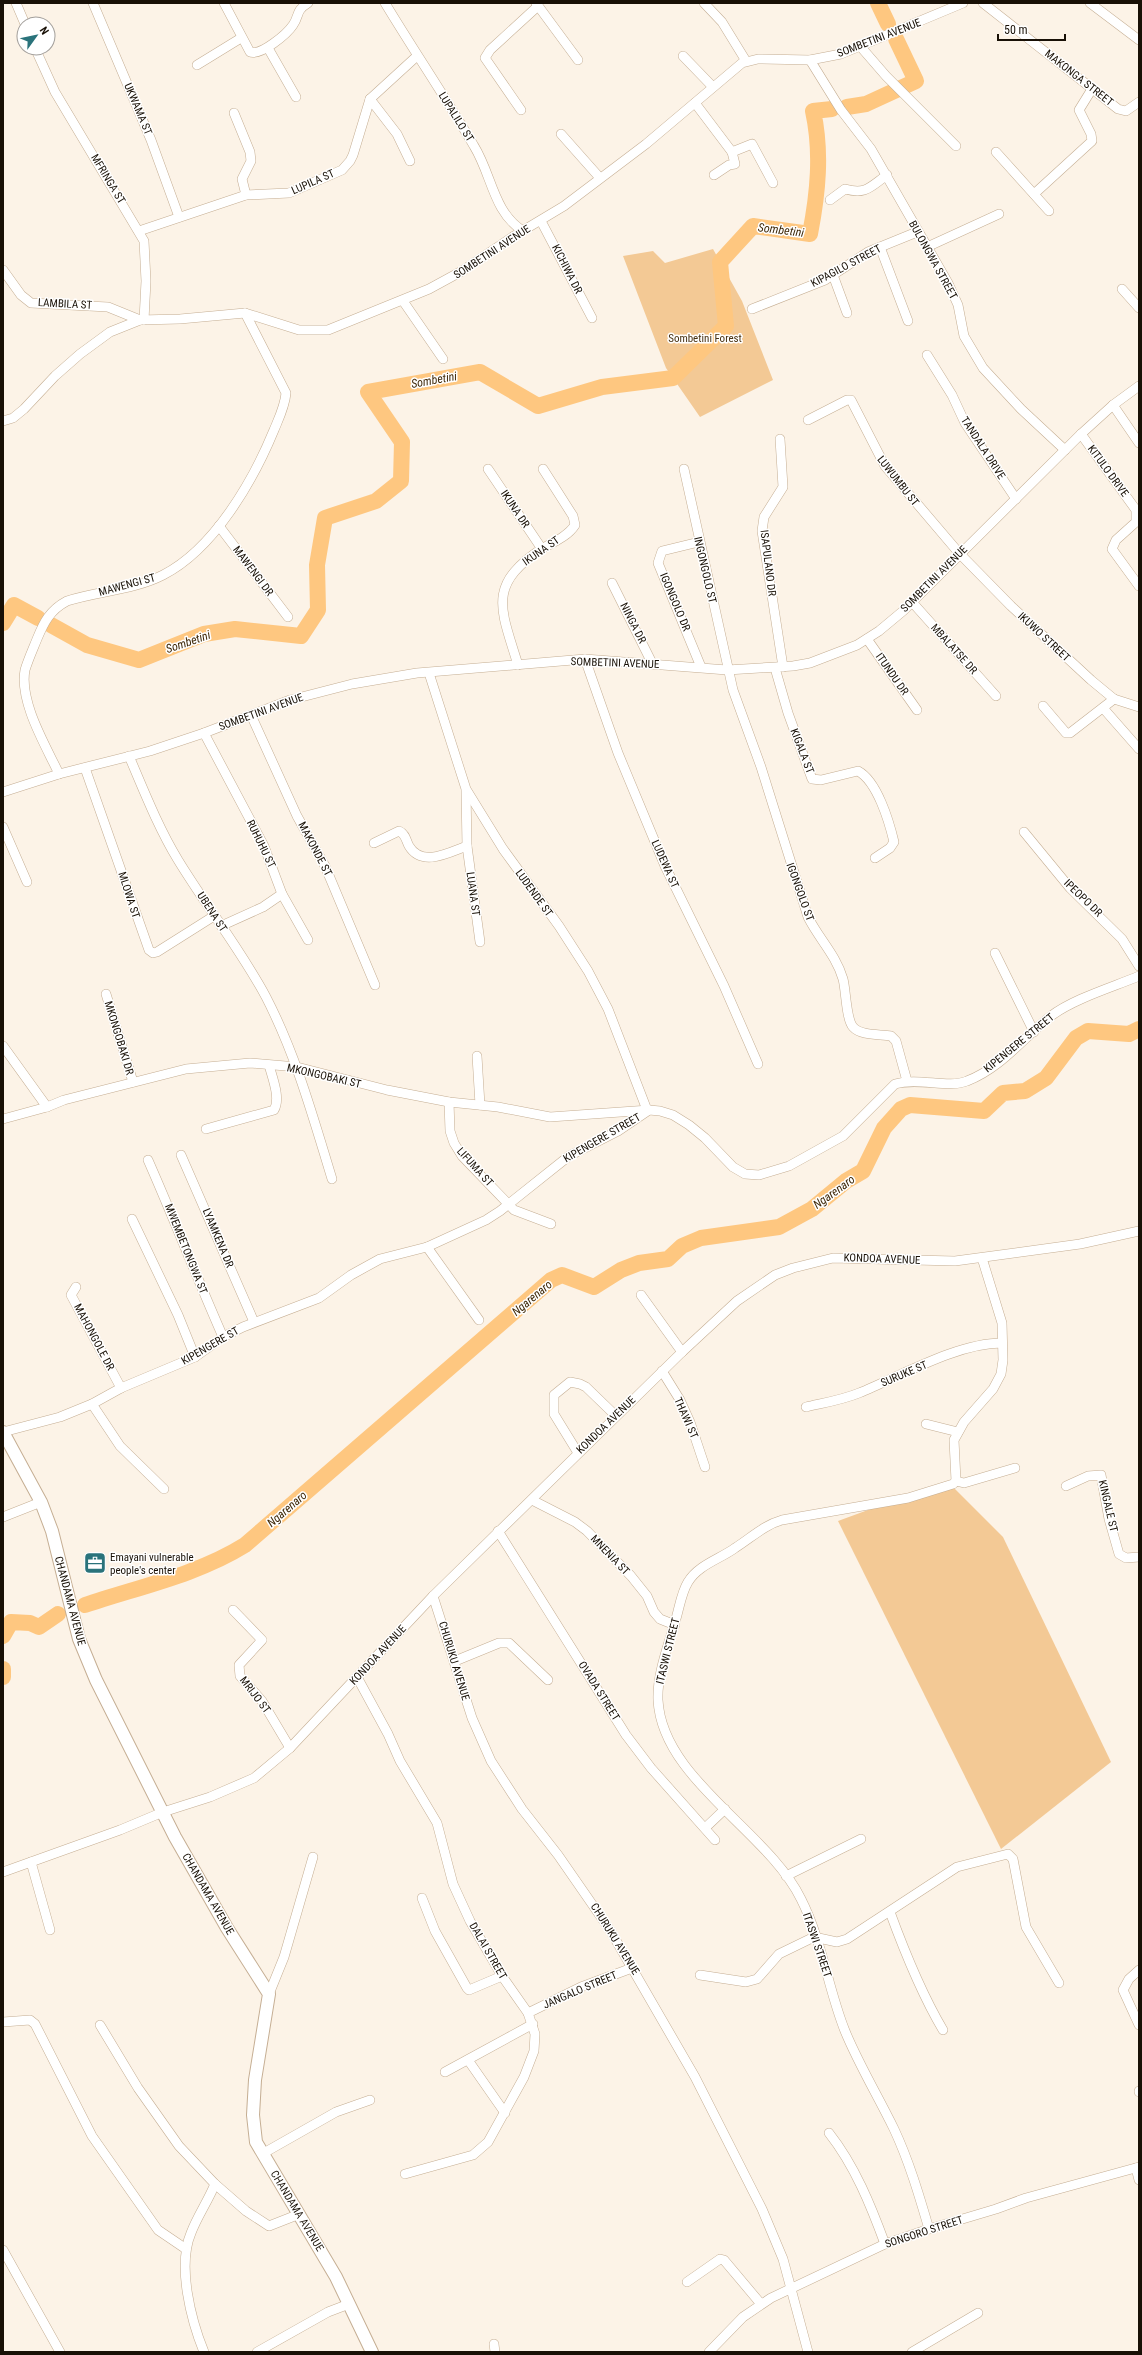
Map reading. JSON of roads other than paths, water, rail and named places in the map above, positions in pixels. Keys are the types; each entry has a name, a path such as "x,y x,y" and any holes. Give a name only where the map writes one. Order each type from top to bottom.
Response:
{"street":[{"path":"16,3 22,16"},
{"name":"UKWAMA ST","path":"93,3 152,140 179,217"},
{"path":"224,3 241,38 253,53 268,48 294,25 299,10 308,3"},
{"name":"LUPALILO ST","path":"385,3 476,148 488,174 496,200 504,214 511,224 523,231"},
{"path":"704,3 725,28 746,61"},
{"name":"SOMBETINI AVENUE","path":"3,421 13,418 24,409 55,376 80,354 110,332 142,320 245,313 299,330 311,332 328,330 346,325 403,301 448,280 541,221 600,178 695,103 712,86 746,61 758,59 810,60 841,54 963,3"},
{"name":"MAKONGA STREET","path":"983,3 1092,90 1122,110 1131,109 1139,102"},
{"path":"1090,3 1139,40"},
{"path":"521,110 485,58 490,50 537,5 578,60"},
{"path":"197,65 241,38"},
{"path":"860,46 886,76 956,146"},
{"path":"268,48 296,97"},
{"name":"MFRINGA ST","path":"38,56 54,92 139,231 145,249 142,320"},
{"path":"410,161 397,134 370,99 417,56"},
{"path":"683,56 712,86"},
{"name":"BULONGWA STREET","path":"810,60 840,110 871,149 927,247 958,305 964,336 983,368 1021,409 1065,450"},
{"path":"1034,194 1092,141 1090,132 1079,110 1092,90"},
{"name":"LUPILA ST","path":"139,231 246,195 282,195 289,193 346,166 353,155 370,99"},
{"path":"695,103 732,152 735,164 729,165 714,175"},
{"path":"234,113 250,152 250,166 242,179 246,195"},
{"path":"561,134 600,178"},
{"path":"732,152 752,144 773,183"},
{"path":"996,152 1049,211"},
{"path":"830,200 845,189 861,192 867,190 886,175"},
{"path":"927,247 999,214"},
{"name":"KICHIWA DR","path":"541,221 592,318"},
{"name":"KIPAGILO STREET","path":"752,309 833,275 860,256 918,232"},
{"path":"880,247 908,321"},
{"name":"LAMBILA ST","path":"3,270 21,295 31,303 108,307 142,320"},
{"path":"833,275 847,313"},
{"path":"1122,289 1139,308"},
{"path":"403,301 443,359"},
{"name":"MAWENGI ST","path":"59,774 29,707 24,684 25,670 48,615 56,607 67,601 145,582 165,574 180,564 203,544 219,526 257,468 286,401 284,386 245,313"},
{"name":"TANDALA DRIVE","path":"927,355 952,395 965,423 1016,499"},
{"name":"SOMBETINI AVENUE","path":"3,792 59,774 128,756 204,733 290,700 352,684 429,673 585,659 727,670 779,668 823,658 857,645 867,639 912,602 959,553 1081,434 1113,405 1139,386"},
{"name":"LUWUMBU ST","path":"808,420 847,400 851,400 884,466 959,553"},
{"path":"1113,405 1139,443"},
{"name":"KITULO DRIVE","path":"1081,434 1136,510 1136,522 1116,540 1112,549 1139,586"},
{"name":"ISAPULANO DR","path":"779,668 762,531 764,517 783,486 780,439"},
{"name":"IKUNA DR","path":"488,469 542,549"},
{"name":"IKUNA ST","path":"518,665 502,610 503,591 516,569 542,549 569,532 575,525 573,516 543,470"},
{"name":"INGONGOLO ST","path":"684,470 727,670"},
{"name":"MAWENGI DR","path":"219,526 288,617"},
{"name":"IGONGOLO DR","path":"699,542 662,551 658,563 701,667"},
{"name":"IKUWO STREET","path":"959,553 1011,606 1114,699 1139,707"},
{"name":"NINGA DR","path":"612,583 652,664"},
{"name":"MBALATSE DR","path":"912,602 996,696"},
{"name":"ITUNDU DR","path":"867,639 917,710"},
{"name":"LUDEWA ST","path":"585,659 618,753 665,866 724,986 758,1064"},
{"name":"KIGALA ST","path":"779,668 788,713 812,779 826,779 858,771 865,775 872,786 887,818 894,842 890,848 875,858"},
{"name":"IGONGOLO ST","path":"727,670 808,917 815,931 834,956 842,976 850,1023 854,1028 861,1031 891,1036 896,1041 907,1080"},
{"name":"LUDENDE ST","path":"429,673 466,789 502,849 559,926 588,971 608,1009 648,1110"},
{"path":"1043,706 1066,733 1073,731 1114,699"},
{"path":"1103,708 1139,749"},
{"name":"MAKONDE ST","path":"251,715 297,816 325,866 374,985"},
{"name":"RUHUHU ST","path":"204,733 264,846 282,894 308,940"},
{"name":"UBENA ST","path":"128,756 153,813 177,858 265,997 298,1067 332,1179"},
{"name":"MLOWA ST","path":"85,768 149,950 153,953 157,952 214,916"},
{"name":"LUANA ST","path":"466,789 467,846 480,942"},
{"path":"3,827 27,882"},
{"path":"374,843 399,831 405,836 411,849 422,857 436,857 467,846"},
{"name":"IPEOPO DR","path":"1024,832 1070,888 1122,939 1139,966"},
{"path":"221,926 264,907 282,894"},
{"path":"995,953 1034,1032"},
{"name":"KIPENGERE STREET","path":"367,1265 397,1254 427,1247 486,1220 509,1204 569,1156 618,1130 648,1110 660,1111 673,1115 689,1125 705,1138 733,1167 745,1174 759,1175 789,1166 843,1136 888,1089 895,1084 907,1080 955,1084 966,1082 1000,1061 1051,1016 1064,1008 1139,976"},
{"name":"MKONGOBAKI DR","path":"106,994 133,1082"},
{"path":"3,1046 47,1107"},
{"path":"477,1056 480,1105"},
{"name":"MKONGOBAKI ST","path":"3,1119 47,1107 64,1100 186,1069 250,1063 298,1067 368,1086 449,1102 480,1105 550,1117 648,1110"},
{"path":"206,1129 274,1110 277,1105 277,1098 269,1065"},
{"name":"LIFUMA ST","path":"449,1102 448,1116 454,1143 462,1156 519,1213 550,1224"},
{"name":"LYAMKENA DR","path":"181,1155 254,1322"},
{"name":"MWEMBETONGWA ST","path":"148,1160 174,1218 223,1337"},
{"path":"132,1218 178,1315 195,1357"},
{"name":"KONDOA AVENUE","path":"3,1872 120,1830 163,1812 210,1797 254,1778 290,1748 433,1596 662,1371 737,1301 775,1275 793,1268 833,1258 940,1261 982,1258 1080,1244 1139,1231"},
{"path":"427,1247 479,1320"},
{"path":"956,1481 954,1440 958,1432 993,1389 1000,1374 1002,1343 1000,1312 982,1258"},
{"name":"KIPENGERE ST","path":"3,1432 60,1417 92,1404 121,1388 195,1357 223,1337 254,1322 319,1298 367,1265"},
{"name":"MAHONGOLE DR","path":"76,1287 72,1295 121,1388"},
{"path":"640,1295 682,1352"},
{"name":"SURUKE ST","path":"806,1407 848,1398 910,1370 977,1345 1002,1343"},
{"name":"THAWI ST","path":"662,1371 680,1400 690,1422 705,1467"},
{"path":"578,1454 554,1414 554,1395 570,1382 580,1384 616,1416"},
{"path":"92,1404 120,1446 164,1488"},
{"path":"926,1424 958,1432"},
{"name":"CHANDAMA AVENUE","path":"3,1432 41,1502 52,1531 79,1639 96,1680 163,1812 206,1892 269,1994 254,2098 254,2134 262,2154 319,2248 349,2304 372,2352"},
{"name":"ITASWI STREET","path":"928,2229 914,2179 894,2129 857,2059 844,2028 801,1899 786,1876 694,1776 675,1752 660,1715 658,1698 660,1678 688,1582 698,1571 771,1523 798,1516 908,1498 953,1484 956,1481 964,1483 1015,1468"},
{"name":"KINGALE ST","path":"1066,1486 1088,1476 1100,1475 1109,1519 1119,1554 1126,1558 1139,1557"},
{"name":"MNENIA ST","path":"532,1500 575,1522 587,1531 635,1582 660,1619 675,1625"},
{"path":"3,1517 41,1502"},
{"name":"OVADA STREET","path":"498,1531 538,1591 626,1735 651,1768 715,1840"},
{"name":"CHURUKU AVENUE","path":"433,1596 472,1718 492,1761 522,1809 558,1855 595,1907 632,1968 695,2077 762,2209 778,2244 808,2352"},
{"name":"MRIJO ST","path":"233,1610 262,1640 239,1665 240,1676 262,1701 290,1748"},
{"path":"455,1661 499,1643 509,1643 548,1680"},
{"name":"DALAI STREET","path":"357,1677 388,1734 400,1761 437,1823 453,1884 483,1945 502,1976 528,2012 535,2034 534,2051 524,2077 488,2142 473,2155 405,2174"},
{"path":"705,1828 725,1810"},
{"path":"786,1876 860,1839"},
{"path":"700,1975 746,1982 758,1979 779,1954 814,1937 837,1942 847,1939 957,1867 1008,1854 1011,1855 1026,1927 1059,1983"},
{"path":"269,1994 284,1957 313,1857"},
{"path":"31,1862 50,1930"},
{"path":"422,1898 435,1931 469,1990 477,1988 502,1976"},
{"path":"890,1912 908,1962 928,2005 942,2030"},
{"name":"JANGALO STREET","path":"528,2012 582,1987 632,1968"},
{"path":"1139,1970 1129,1979 1123,1990 1139,2025"},
{"path":"3,2022 30,2020 35,2024 92,2136 158,2230 186,2249"},
{"path":"446,2072 533,2024"},
{"path":"100,2025 138,2088 178,2146 215,2184 246,2211 269,2226 298,2215"},
{"path":"468,2060 505,2113"},
{"path":"262,2154 336,2112 370,2100"},
{"path":"829,2133 838,2144 865,2194 885,2244"},
{"path":"1138,2168 1139,2180"},
{"name":"SONGORO STREET","path":"709,2352 743,2316 760,2304 885,2244 1026,2198 1138,2168"},
{"path":"204,2352 188,2300 186,2249 191,2233 215,2184"},
{"path":"3,2250 60,2352"},
{"path":"688,2282 720,2259 724,2260 760,2304"},
{"path":"257,2352 328,2312 349,2304"},
{"path":"912,2352 978,2313"}],"waterway":[{"name":"Sombetini","path":"878,3 888,24"},
{"name":"Sombetini","path":"847,107 866,104 916,81 896,39"},
{"name":"Sombetini","path":"51,625 87,645 139,660 204,634 235,629 301,636 318,610 317,565 325,518 376,501 401,481 402,442 368,392 480,372 538,406 602,387 673,378 726,326 720,262 753,226 810,234 818,172 816,126 813,111 832,109"},
{"name":"Sombetini","path":"3,623 14,605 38,618"},
{"name":"Ngarenaro","path":"85,1605 167,1580 207,1564 245,1545 551,1280 562,1275 594,1287 621,1270 639,1263 668,1259 682,1246 701,1238 779,1227 812,1209 846,1181 863,1171 884,1128 901,1109 910,1105 984,1111 1003,1093 1025,1091 1046,1078 1076,1038 1088,1031 1129,1034 1139,1029"},
{"name":"Ngarenaro","path":"3,1636 11,1622 30,1623 39,1627 58,1614"},
{"name":"Ngarenaro","path":"3,1669 3,1677"}],"place":[{"name":"Emayani vulnerable people's center","path":"95,1563"}],"park label":[{"name":"Sombetini Forest","path":"705,338"}]}
